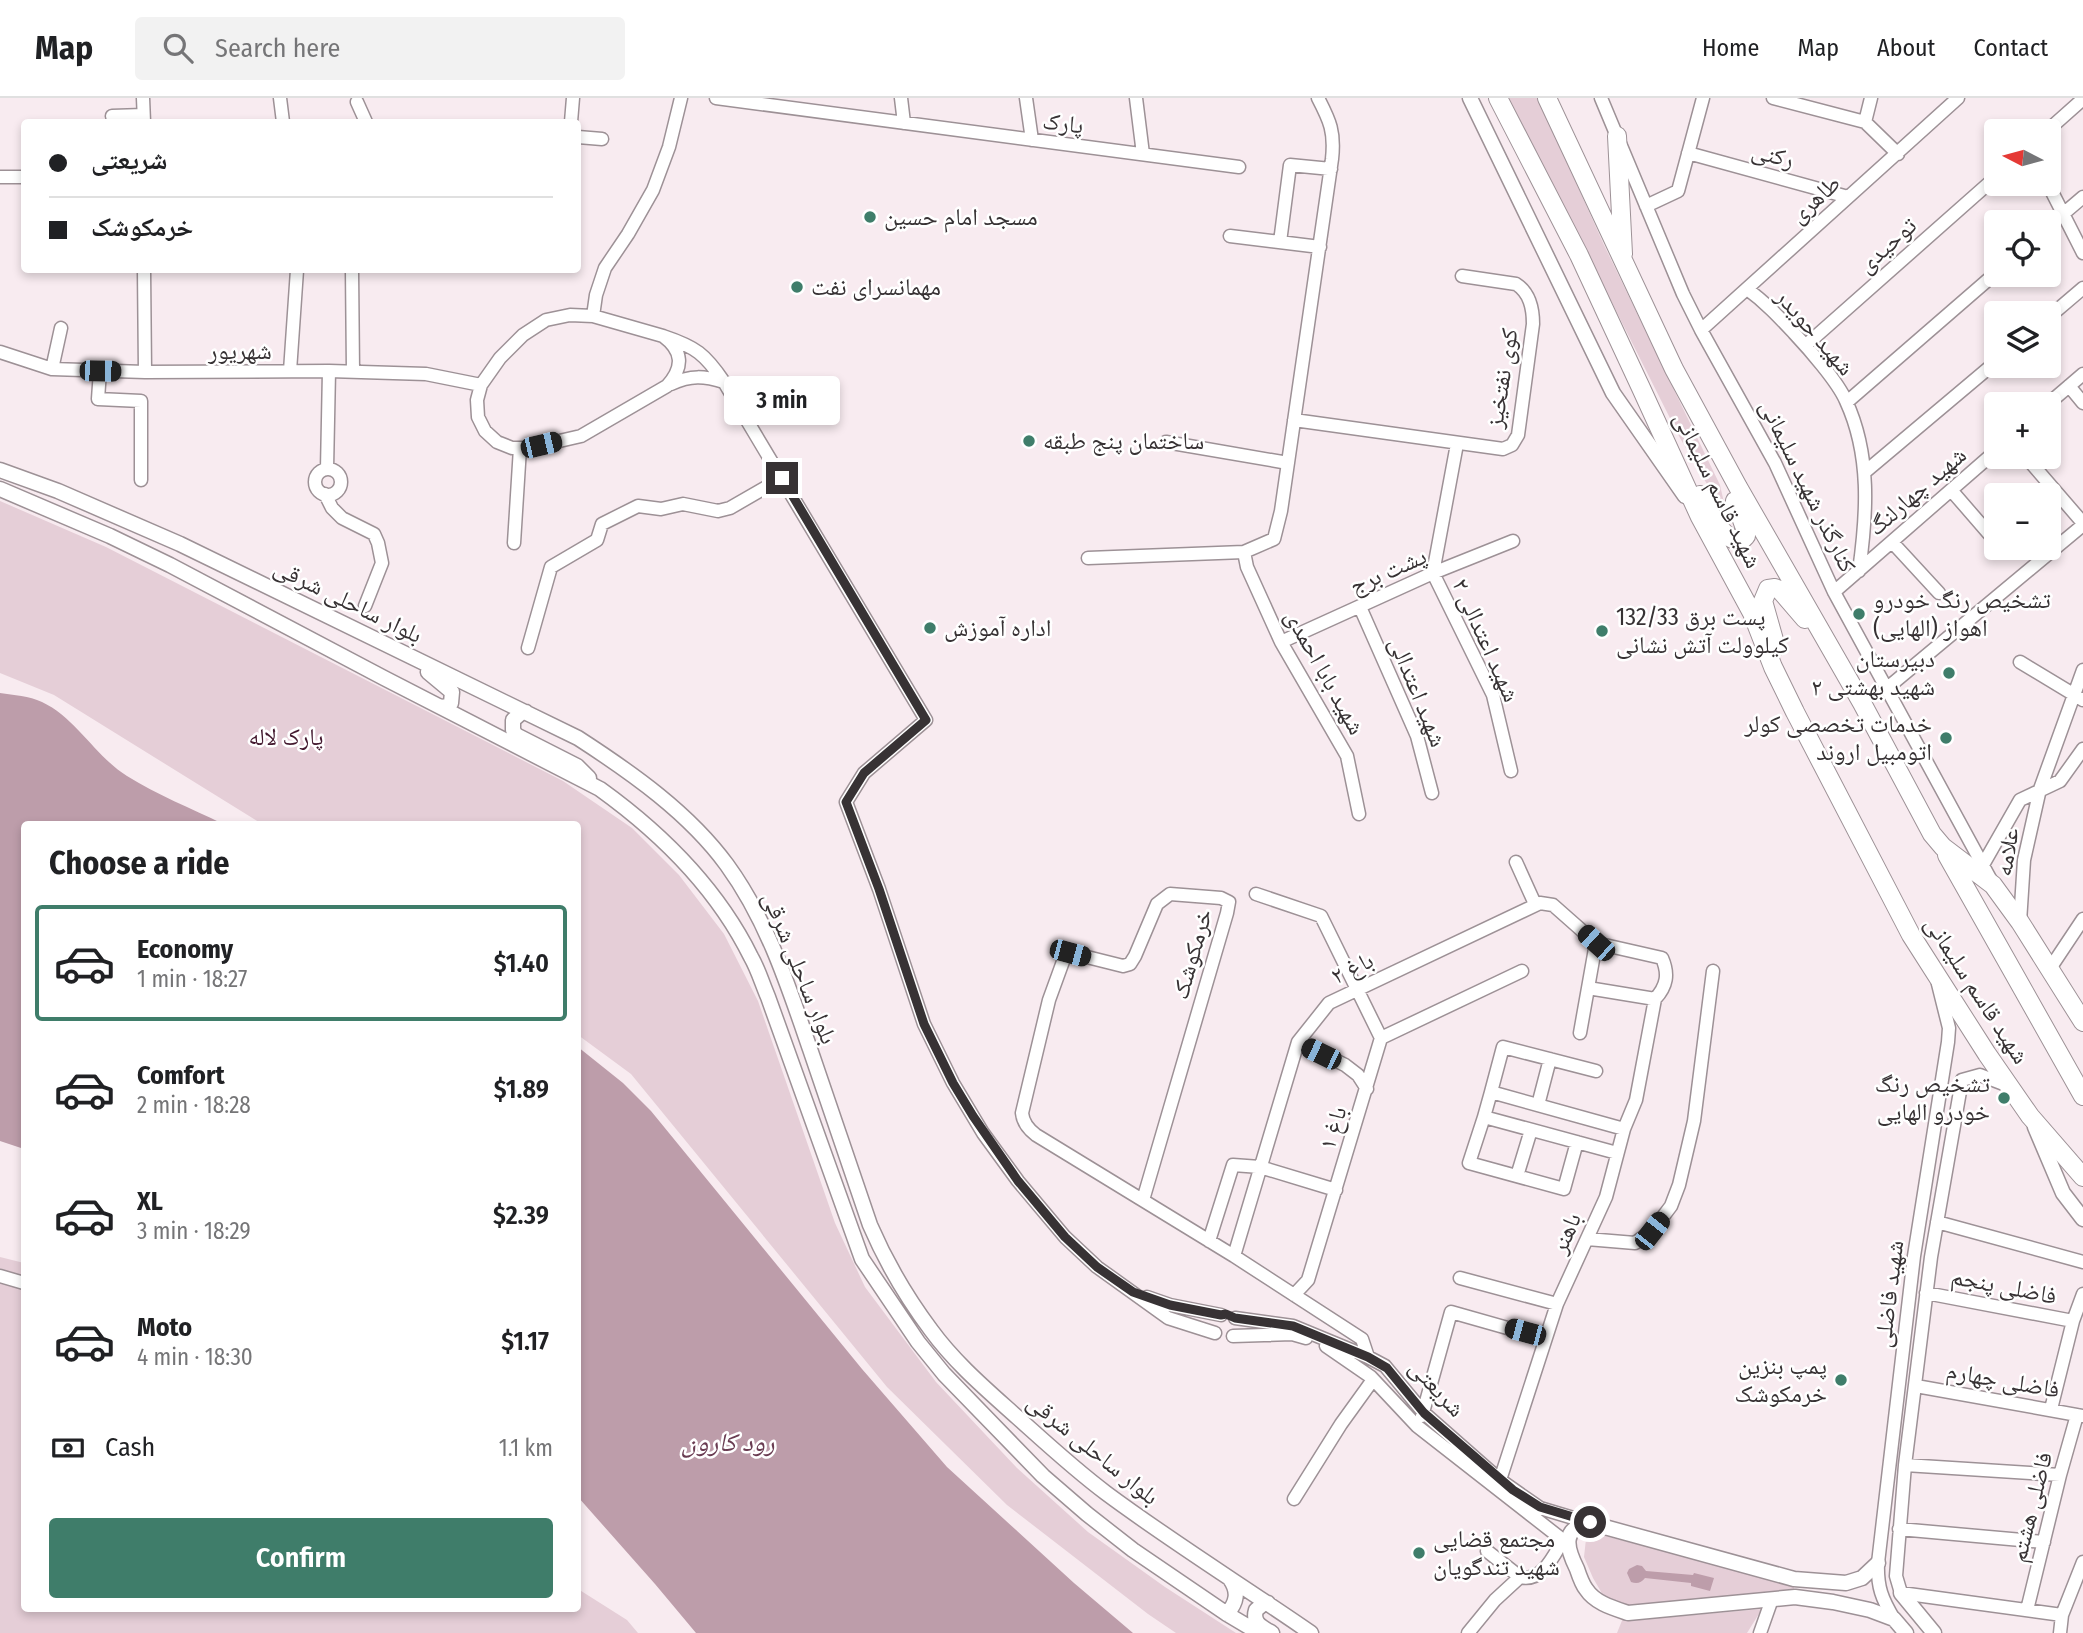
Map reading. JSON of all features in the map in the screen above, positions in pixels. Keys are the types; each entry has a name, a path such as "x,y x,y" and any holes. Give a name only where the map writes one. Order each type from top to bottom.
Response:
{"highway":[{"name":"شهید قاسم سلیمانی","path":"1498,98 1579,256 1700,517 1752,613 1779,679 1911,935 2030,1116 2083,1177"},
{"name":"شهید قاسم سلیمانی","path":"1547,98 1674,369 1932,834 1943,847 1985,874 2020,922 2083,1022"},
{"path":"1617,136 1624,264"},
{"path":"1667,445 1724,533 1734,541 1741,541 1746,536 1746,531 1713,441"},
{"path":"1779,679 1778,654 1763,601 1768,589 1775,588 1780,590 1801,615 1846,676"},
{"path":"1943,847 2083,1096"}],"main road":[{"path":"1470,98 1613,393 1700,517"},
{"name":"بلوار ساحلی شرقی","path":"0,470 58,491 180,544 526,712 578,738 619,764 655,793 697,831 726,864 746,894 772,946 789,989 870,1225 894,1273 932,1331 968,1372 1061,1458 1151,1525 1311,1633"},
{"name":"بلوار ساحلی شرقی","path":"0,489 170,565 600,789 632,812 674,851 702,882 746,947 768,997 862,1259 918,1342 944,1374 1043,1476 1087,1514 1133,1550 1259,1633"},
{"path":"405,654 452,692 451,703 441,707"},
{"path":"526,712 513,720 516,735 577,766 600,789"},
{"path":"2030,1116 2063,1193 2083,1219"},
{"path":"1590,1522 1574,1529 1565,1542 1586,1590 1605,1606 1628,1613 1795,1597 1870,1611 1894,1619 1906,1633"},
{"name":"شریعتی","path":"1590,1522 1794,1579 1846,1583 1862,1578 1878,1563"},
{"path":"1227,1614 1237,1597 1236,1587 1230,1579"},
{"path":"1901,1592 1934,1633"},
{"path":"1268,1603 1259,1606 1255,1619 1257,1624 1272,1633"}],"street":[{"path":"112,116 144,119 144,98"},
{"path":"280,98 283,119"},
{"path":"571,119 573,98"},
{"path":"593,316 596,295 605,268 653,190 669,147 681,98"},
{"name":"پارک","path":"716,98 765,101 904,123 1239,167"},
{"path":"901,98 904,123"},
{"path":"1026,98 1032,140"},
{"path":"1136,98 1143,154"},
{"path":"1088,558 1244,552 1274,539 1281,511 1334,139 1332,126 1318,98"},
{"name":"کنارگذر شهید سلیمانی","path":"1601,98 1683,294 1775,463 1834,592 1985,874"},
{"path":"1646,206 1678,191 1703,98"},
{"path":"1773,98 1790,100 1865,122 1898,153"},
{"path":"1865,122 1871,98"},
{"name":"طاهری","path":"1701,330 1958,98"},
{"path":"2060,119 2083,99"},
{"path":"357,102 365,119"},
{"path":"581,137 602,139"},
{"name":"رکنی","path":"1688,153 1848,197"},
{"path":"1280,242 1290,165 1331,169"},
{"path":"0,177 21,177"},
{"name":"توحیدی","path":"1806,345 1984,188"},
{"path":"2054,196 2083,253"},
{"path":"2063,214 2083,197"},
{"path":"1230,236 1320,247"},
{"path":"144,273 145,372"},
{"path":"290,372 297,273"},
{"path":"352,273 354,372"},
{"name":"کوی نفتخیز","path":"1294,420 1457,444 1503,449 1512,445 1518,435 1533,309 1524,289 1516,284 1462,276"},
{"path":"1847,402 1984,283"},
{"path":"2061,307 2083,288"},
{"name":"شهید حویدر","path":"1747,289 1777,314 1806,345 1847,402 1857,430 1865,472 1865,523 1859,571"},
{"path":"724,383 705,376 685,377 581,436 529,448 512,448 497,442 485,431 478,417 477,400 481,385 500,358 523,335 546,320 570,315 593,316 688,344 709,361 724,383 782,478 926,720 864,773 846,802 879,889 924,1024 953,1083 977,1123 1018,1181 1065,1237 1097,1267 1168,1318 1224,1338 1233,1336 1238,1328 1231,1315 1170,1305 1133,1292"},
{"path":"52,369 61,328"},
{"path":"663,336 673,343 679,365 675,377 667,386"},
{"name":"شهریور","path":"0,352 52,369 426,374 481,385"},
{"path":"100,371 98,399 141,401 141,480"},
{"path":"327,470 328,371"},
{"path":"1865,472 1984,372"},
{"path":"2061,393 2083,374"},
{"path":"2069,386 2083,403"},
{"path":"1166,442 1288,463"},
{"name":"شهید اعتدالی ۲","path":"1457,444 1433,573 1493,695 1511,771"},
{"path":"514,543 520,448"},
{"name":"شهید چهارلنگ","path":"1834,592 1984,461"},
{"path":"1886,689 2083,524 2036,469"},
{"path":"325,495 337,491 340,484 338,475 332,470 320,472 315,483 318,490 342,518 374,534 378,543 382,563 365,606"},
{"path":"528,648 551,567 597,540 602,524 638,506 661,509 683,504 718,510 730,508 782,478"},
{"path":"1951,490 1984,528"},
{"name":"پشت برج","path":"1281,642 1433,573 1513,541"},
{"path":"1892,542 1939,593"},
{"name":"شهید بابا احمدی","path":"1244,552 1247,567 1281,642 1347,756 1359,814"},
{"name":"شهید اعتدالی","path":"1360,607 1417,736 1432,793"},
{"path":"2020,662 2079,697"},
{"name":"علامه","path":"2020,922 2024,860 2040,789 2079,697 2083,670"},
{"path":"2040,789 2060,781 2083,749"},
{"name":"علامه","path":"1985,874 2020,800 2040,789"},
{"path":"1516,862 1535,904 1553,905 1596,943 1662,957 1666,968 1661,992 1655,999 1588,988"},
{"name":"خرمکوشک","path":"1143,1200 1227,913 1228,902 1221,898 1170,894 1157,904 1130,964 1123,966 1070,953 1065,956 1049,1000 1022,1113 1023,1120 1029,1130 1234,1256 1362,1339 1368,1357"},
{"path":"1255,894 1321,916 1381,1038 1522,971"},
{"name":"باغ ۲","path":"1234,1256 1298,1042 1329,1003 1535,904"},
{"path":"2049,970 2083,919"},
{"path":"1580,1033 1596,943"},
{"path":"1587,1240 1634,1243 1652,1231 1671,1206 1679,1185 1694,1121 1713,971"},
{"name":"شهید فاضلی","path":"1894,1619 1877,1582 1878,1563 1912,1268 1949,1028 1935,974"},
{"name":"باهنر","path":"1500,1479 1557,1304 1606,1197 1623,1129 1636,1100 1655,999"},
{"name":"باغ ۱","path":"1294,1295 1308,1280 1381,1038"},
{"path":"1298,1042 1345,1065 1358,1075 1367,1089"},
{"path":"1577,1142 1564,1189 1469,1163 1492,1092 1503,1047 1596,1071"},
{"path":"1538,1105 1550,1059"},
{"path":"1961,1086 1962,1080 1980,1075 2010,1086"},
{"path":"1942,1083 1951,1077 1958,1080 1961,1086"},
{"name":"شهید فاضلی","path":"1901,1592 1896,1576 1905,1465 1926,1293 1961,1086"},
{"path":"1492,1092 1623,1129"},
{"path":"1484,1117 1617,1153"},
{"path":"1517,1176 1531,1129"},
{"path":"1209,1241 1233,1166 1260,1167 1336,1190"},
{"path":"1937,1222 2083,1262"},
{"path":"0,1276 21,1282"},
{"path":"1460,1278 1557,1304"},
{"name":"فاضلی پنجم","path":"1926,1293 2073,1321"},
{"path":"2051,1409 2073,1321 2083,1294"},
{"path":"1417,1426 1424,1413 1451,1312 1525,1332"},
{"path":"1215,1333 1214,1323 1221,1315"},
{"name":"شریعتی","path":"1235,1318 1293,1326 1335,1347 1417,1426 1565,1542"},
{"name":"شریعتی","path":"1233,1336 1292,1334 1368,1357 1386,1369 1424,1413 1500,1479 1540,1507 1590,1522"},
{"path":"1294,1499 1341,1424 1373,1381 1372,1371 1386,1369"},
{"name":"فاضلی چهارم","path":"1916,1385 2080,1415"},
{"name":"فاضلی هشتم","path":"2027,1610 2060,1475 2080,1415"},
{"path":"1905,1465 2060,1475"},
{"path":"1899,1529 2044,1542"},
{"path":"1487,1551 1520,1577 1527,1579 1538,1574 1565,1542"},
{"path":"2060,1633 2062,1615 2083,1562"},
{"path":"1468,1633 1495,1600 1520,1577"},
{"path":"1901,1592 2062,1615"},
{"path":"1922,1619 1918,1607 1924,1600 1931,1598"},
{"path":"1760,1633 1772,1599"}],"green space":[{"path":"1509,98 1538,98 1604,245 1720,485 1728,520 1680,438"},
{"name":"پارک لاله","path":"0,501 106,547 563,781 632,828 679,875 724,934 758,1001 835,1223 865,1287 936,1382 1017,1468 1088,1532 1236,1633 1176,1633 1007,1505 887,1387 631,1074 581,1037 581,821 257,821 54,695 0,673"},
{"path":"0,1257 21,1262 21,1612 581,1612 581,1591 627,1620 638,1633 0,1633"},
{"path":"1593,1533 1794,1584 1794,1592 1630,1609 1607,1602 1593,1578 1584,1557 1586,1539"},
{"path":"1762,1609 1747,1633 1617,1633 1623,1618 1636,1620"}],"water":[{"path":"0,693 32,698 54,709 127,776 217,821 21,821 21,1148 0,1141"},
{"name":"رود کارون","path":"581,1049 623,1083 651,1111 862,1369 947,1467 1133,1633 696,1633 581,1500"},
{"path":"1637,1565 1646,1571 1694,1573 1714,1578 1710,1591 1691,1586 1691,1583 1645,1578 1635,1583 1631,1582 1627,1573"}],"place":[{"name":"مسجد امام حسین","path":"870,217"},
{"name":"مهمانسرای نفت","path":"797,287"},
{"name":"ساختمان پنج طبقه","path":"1029,441"},
{"name":"تشخیص رنگ خودرو اهواز (الهایی)","path":"1859,614"},
{"name":"اداره آموزش","path":"930,628"},
{"name":"پست برق 132/33 کیلوولت آتش نشانی","path":"1602,631"},
{"name":"دبیرستان شهید بهشتی ۲","path":"1949,673"},
{"name":"خدمات تخصصی کولر اتومبیل اروند","path":"1946,738"},
{"name":"تشخیص رنگ خودرو الهایی","path":"2004,1098"},
{"name":"پمپ بنزین خرمکوشک","path":"1841,1380"},
{"name":"مجتمع قضایی شهید تندگویان","path":"1419,1553"}],"route":[{"path":"782,478 926,720 864,773 846,802 879,889 924,1024 953,1083 983,1133 1018,1181 1065,1237 1097,1267 1133,1292 1170,1305 1293,1326 1368,1357 1385,1366 1424,1413 1513,1490 1540,1507 1590,1522"}]}
